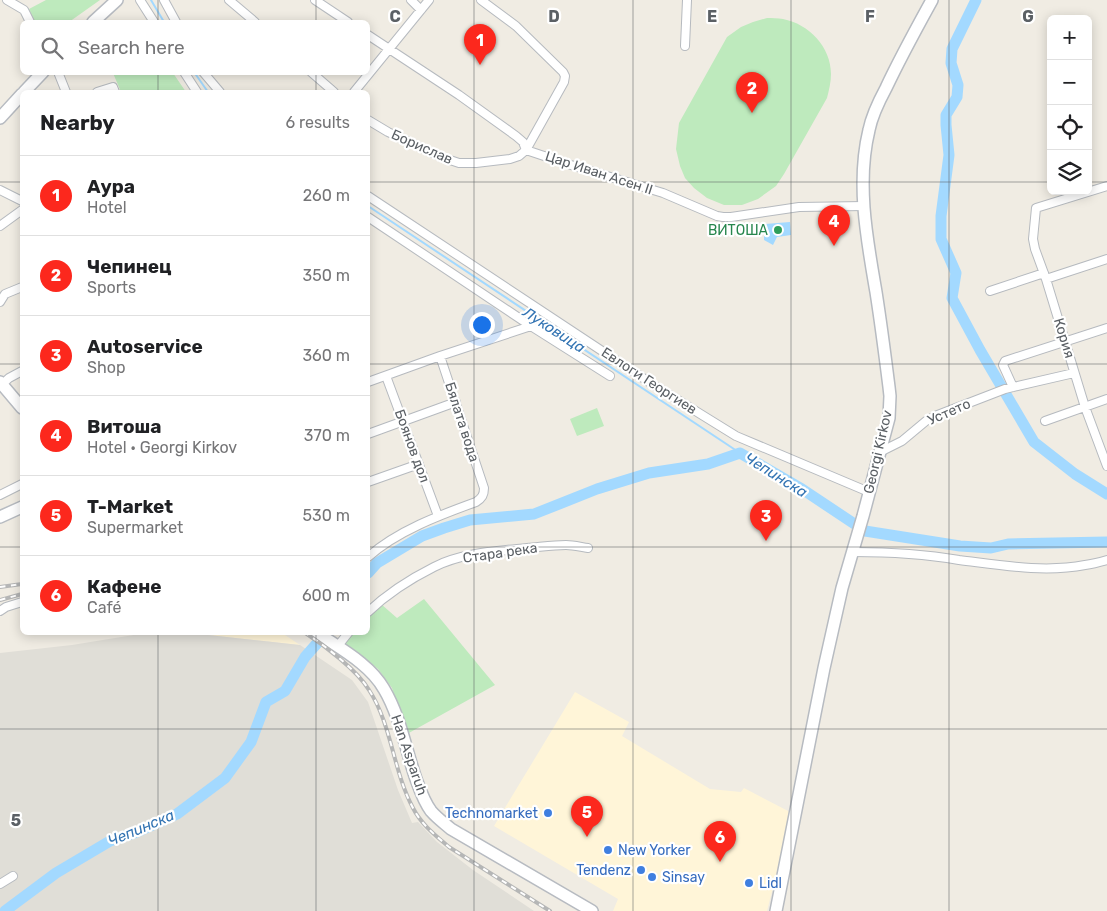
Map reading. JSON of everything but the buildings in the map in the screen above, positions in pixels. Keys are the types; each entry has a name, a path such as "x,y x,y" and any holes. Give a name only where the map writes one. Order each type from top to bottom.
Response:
{"street":[{"path":"7,0 24,10 29,20"},
{"path":"95,20 117,0"},
{"path":"140,0 153,20"},
{"path":"164,0 175,20"},
{"path":"229,0 252,20"},
{"path":"314,0 345,20"},
{"path":"411,0 421,10"},
{"path":"370,72 429,0"},
{"path":"481,0 516,26 565,76 564,82 526,150"},
{"path":"684,46 687,0"},
{"name":"Georgi Kirkov","path":"776,911 824,668 842,588 889,418 890,396 864,206 863,163 869,128 877,107 932,0"},
{"name":"Цар Иван Асен II","path":"370,36 516,136 526,150 663,193 723,217 799,207 864,206"},
{"path":"26,90 40,75"},
{"path":"59,75 65,90"},
{"path":"186,75 196,90"},
{"path":"206,75 218,90"},
{"path":"315,75 332,90"},
{"path":"356,90 368,75"},
{"path":"103,90 113,87 114,90"},
{"path":"1,113 20,96"},
{"name":"Борислав","path":"370,121 441,158 459,163 510,159 519,156 526,150"},
{"name":"Кория","path":"1107,186 1036,208 1033,239 1085,407 1107,466"},
{"path":"0,190 20,200"},
{"name":"Евлоги Георгиев","path":"370,197 729,432 769,451 869,492"},
{"path":"0,226 20,211"},
{"name":"Евлоги Георгиев","path":"370,218 531,326 610,376"},
{"path":"990,292 1107,259"},
{"path":"0,302 5,294 20,288"},
{"path":"370,381 531,326"},
{"path":"1009,388 1003,365 1009,359 1107,328"},
{"name":"Бялата вода","path":"438,516 476,502 484,493 484,488 440,356"},
{"path":"20,372 1,384 20,406"},
{"name":"Устето","path":"880,452 902,441 935,416 995,392 1074,373"},
{"name":"Боянов дол","path":"386,376 438,516"},
{"path":"1045,421 1107,400"},
{"path":"370,433 456,402"},
{"path":"370,481 419,464"},
{"path":"0,495 20,485"},
{"path":"0,516 20,508"},
{"path":"371,549 438,516"},
{"name":"Стара река","path":"370,610 402,585 435,566 461,557 546,546 566,545 588,548"},
{"path":"853,550 1023,567 1085,566 1107,560"},
{"path":"0,611 20,603"},
{"name":"Han Asparuh","path":"320,635 363,665 375,676 383,688 397,720 423,797 438,818 451,829 592,911"},
{"path":"333,644 345,635"},
{"path":"0,884 13,876"}],"shaded area":[{"path":"134,635 208,635 300,645 352,680 368,702 398,790 412,823 418,822 437,842 473,870 534,911 0,911 0,653 72,645"},
{"path":"208,635 285,635 300,645"},
{"path":"575,692 629,722 622,736 710,789 741,792 744,788 792,813 767,911 613,911 618,899 494,826"}],"green space":[{"path":"46,0 100,0 72,20 34,20 29,9"},
{"path":"767,18 781,19 801,26 810,31 823,46 830,64 831,77 827,98 776,186 758,199 742,205 724,205 707,198 685,178 676,149 679,123 727,37 741,27"},
{"path":"114,75 174,75 185,90 120,90"},
{"path":"597,408 604,426 577,436 570,419"},
{"path":"424,599 495,685 407,734 392,688 378,669 344,643 352,635 370,635 370,616 381,604 397,618"}],"water":[{"name":"ВИТОША","path":"790,222 791,235 777,237 773,245 764,240 766,235 765,224"}],"waterway":[{"name":"Луковица","path":"151,0 163,20"},
{"path":"976,0 952,49 951,63 958,85 957,97 946,115 949,155 941,216 941,239 956,273 952,298 1034,442 1075,474 1107,494"},
{"name":"Луковица","path":"196,75 207,90"},
{"name":"Луковица","path":"370,207 740,453"},
{"name":"Луковица","path":"370,571 377,563 422,536 444,528 470,520 534,514 597,489 649,473 708,464 740,453 802,489 865,531 960,546 991,548 1008,544 1107,542"},
{"name":"Чепинска","path":"5,911 56,873 110,841 137,832 177,814 225,778 251,742 266,702 285,691 305,657 324,635"}],"railway":[{"path":"0,587 20,584"},
{"path":"0,600 20,595"},
{"path":"308,635 357,674 369,690 383,718 406,794 416,814 424,824 449,847 550,911"}],"place":[{"name":"Аура","path":"480,65"},
{"name":"Чепинец","path":"752,113"},
{"name":"ВИТОША","path":"778,230"},
{"name":"Витоша","path":"834,246"},
{"name":"Autoservice","path":"766,541"},
{"name":"Technomarket","path":"548,813"},
{"name":"T-Market","path":"587,837"},
{"name":"New Yorker","path":"608,850"},
{"name":"Кафене","path":"720,862"},
{"name":"Tendenz","path":"641,870"},
{"name":"Sinsay","path":"652,877"},
{"name":"Lidl","path":"749,883"}]}
